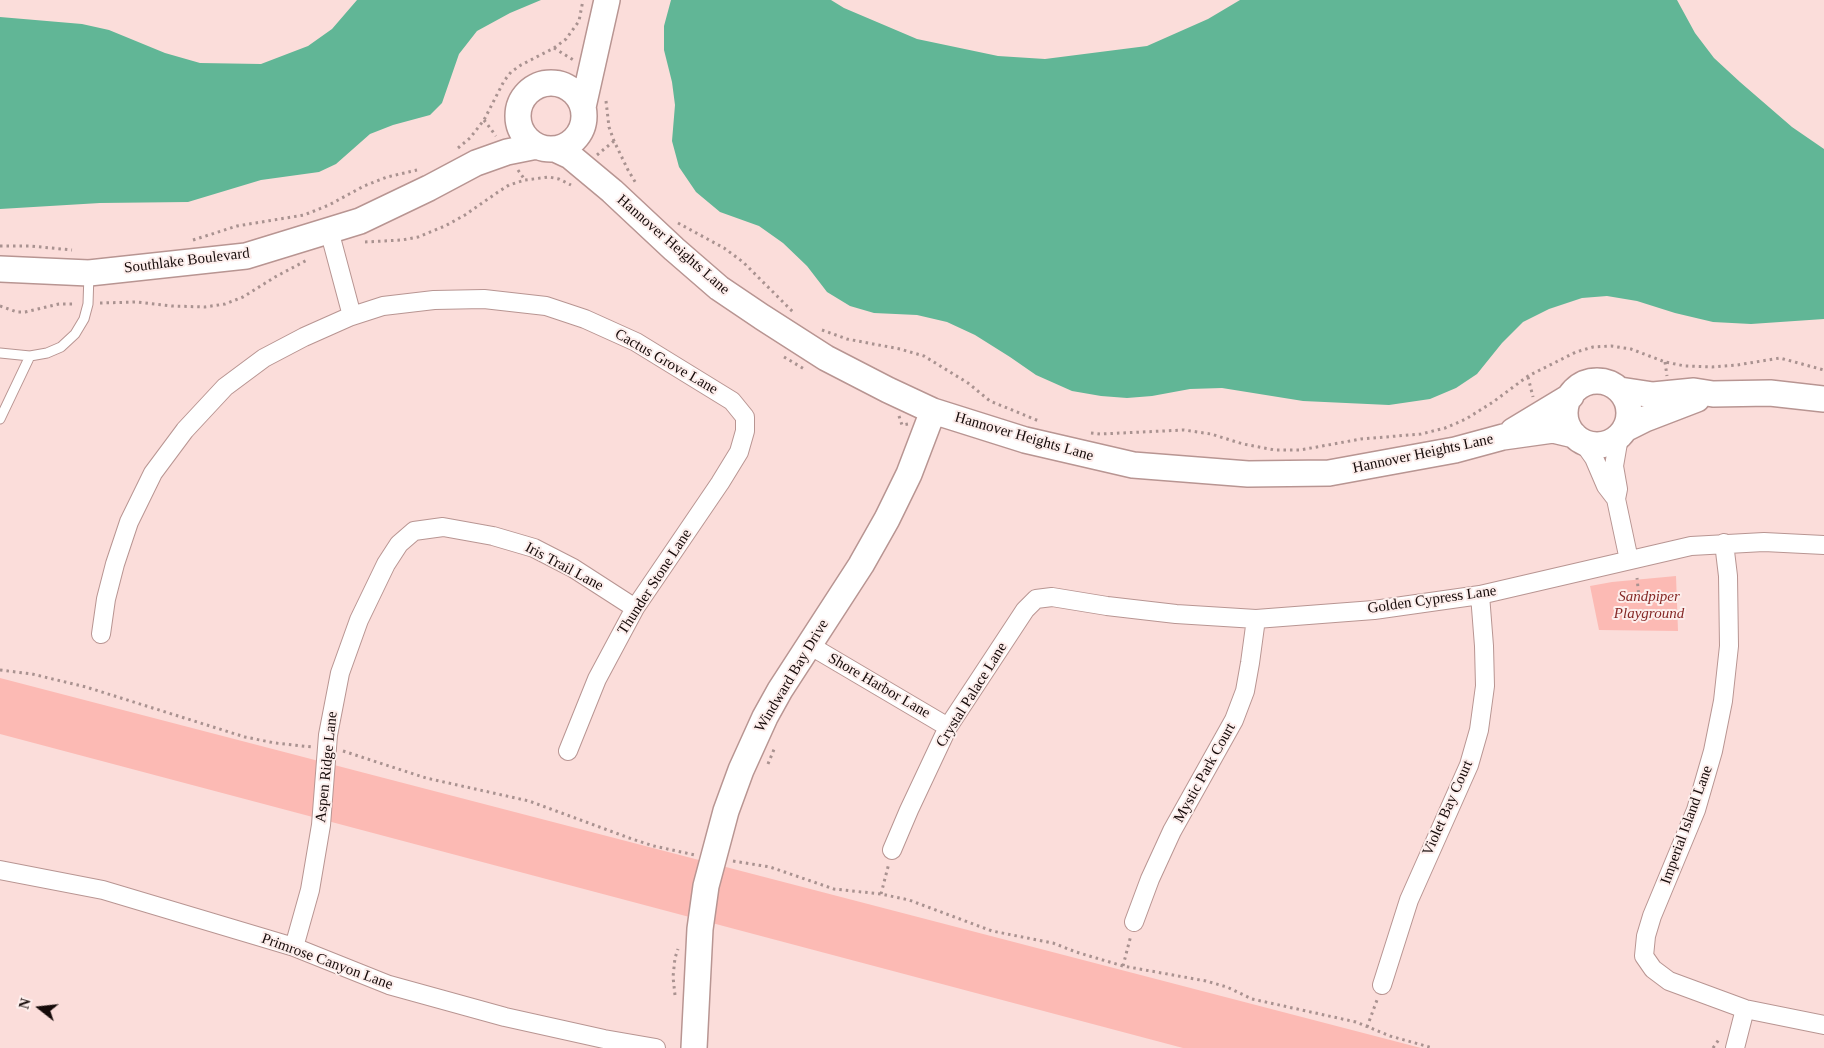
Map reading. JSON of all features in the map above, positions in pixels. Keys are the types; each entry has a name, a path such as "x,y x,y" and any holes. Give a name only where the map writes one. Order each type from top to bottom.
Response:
{"street":[{"name":"Southlake Boulevard","path":"0,269 90,273 246,256 360,221 430,188 476,163 507,152 546,148 572,142 583,117 606,0"},
{"name":"Southlake Boulevard","path":"476,163 508,132 518,117 520,106 528,93 542,85 552,83 572,69 586,53 600,32"},
{"path":"552,83 562,85 578,97 583,117"},
{"path":"518,117 519,126 529,141 546,148"},
{"name":"Hannover Heights Lane","path":"583,117 594,157 612,191"},
{"name":"Hannover Heights Lane","path":"546,148 570,156 612,191 712,282 754,313 826,358 933,411 1025,440 1133,466 1248,474 1329,473 1455,450 1502,437 1553,430 1578,438 1591,445 1601,445 1611,442 1622,433 1662,412 1713,394"},
{"path":"330,230 352,316"},
{"name":"Cactus Grove Lane","path":"101,634 106,599 129,522 154,473 185,430 225,387 264,358 304,337 352,316 383,306 434,300 484,299 546,306 585,319 636,342 732,401 744,417"},
{"name":"Hannover Heights Lane","path":"1502,437 1571,396 1578,388 1588,382 1599,381 1610,384 1620,390 1653,395 1694,391 1713,394 1770,392 1824,399"},
{"path":"1620,390 1626,399 1629,420 1622,433 1614,466 1618,489 1616,500 1629,560"},
{"path":"1571,396 1566,406 1568,427 1594,458 1606,486 1616,500"},
{"name":"Windward Bay Drive","path":"694,1048 700,929 706,886 726,811 754,740 780,690 861,565 887,519 908,474 933,411"},
{"name":"Thunder Stone Lane","path":"568,751 597,679 634,608 720,484 739,452 745,431 744,417"},
{"name":"Iris Trail Lane","path":"386,564 399,544 414,531 443,527 493,536 534,548 573,568 634,608"},
{"name":"Golden Cypress Lane","path":"1036,600 1052,597 1176,614 1256,618 1374,610 1480,595 1691,546 1774,542 1824,545"},
{"name":"Imperial Island Lane","path":"1724,543 1728,576 1729,646 1722,709 1714,751 1696,810 1652,916 1646,936 1644,956 1653,969 1669,981 1745,1009"},
{"name":"Aspen Ridge Lane","path":"294,947 310,890 321,825 328,735 340,673 359,620 386,564"},
{"name":"Violet Bay Court","path":"1382,985 1409,900 1469,765 1479,730 1485,686 1480,595"},
{"name":"Crystal Palace Lane","path":"892,850 908,810 948,727 1025,610 1036,600"},
{"name":"Mystic Park Court","path":"1134,922 1150,879 1172,831 1234,720 1245,691 1256,618"},
{"name":"Shore Harbor Lane","path":"809,645 948,727"},
{"name":"Primrose Canyon Lane","path":"0,870 103,890 294,947 389,985 495,1015 604,1039 656,1048"},
{"path":"1735,1048 1745,1009 1824,1024"}],"lane":[{"path":"0,353 30,356 47,353 61,346 76,334 84,319 88,304 90,273"},
{"path":"0,419 30,356"}],"path":[{"path":"453,151 470,138 484,120 504,81 511,72 554,48 566,39 579,21 583,0"},
{"path":"606,98 606,114 614,141 624,164 640,189"},
{"path":"187,243 238,226 304,215 329,205 364,186 425,166"},
{"path":"677,223 724,248 743,262 798,316"},
{"path":"0,246 32,246 77,251"},
{"path":"820,329 846,339 900,349 924,356 968,382 990,401 1045,423"},
{"path":"1082,432 1100,434 1184,430 1283,450 1308,449 1361,439 1421,434 1444,428 1466,419 1528,376 1576,352 1593,347 1611,346 1631,349 1665,362 1685,366 1712,367 1737,365 1780,358 1824,370"},
{"path":"1637,578 1639,597"},
{"path":"1624,596 1639,597 1654,594"},
{"path":"0,670 32,674 86,687 253,739 312,747"},
{"path":"766,768 776,745"},
{"path":"343,751 426,778 483,790 550,808 632,839 696,856 694,863"},
{"path":"881,894 892,850"},
{"path":"731,854 729,861 770,868 834,889 881,894 909,900 979,928 1053,943 1123,966 1206,981 1227,987 1252,999 1356,1022 1390,1036 1432,1048"},
{"path":"1123,966 1134,922"},
{"path":"676,1000 673,977 678,949"},
{"path":"1367,1027 1382,985"}],"green space":[{"name":"Sandpiper Playground","path":"1676,576 1678,631 1599,630 1590,586"},
{"path":"0,678 1421,1048 1183,1048 0,734"}],"shaded area":[{"path":"357,0 541,0 510,13 477,31 459,54 442,103 430,115 393,125 370,134 336,164 319,172 261,180 188,202 100,203 0,209 0,17 82,24 109,30 165,53 200,63 261,64 308,46 332,29"},
{"path":"671,0 831,0 844,8 917,39 998,56 1045,59 1147,46 1208,19 1240,0 1677,0 1695,33 1714,58 1792,127 1824,149 1824,319 1751,324 1713,322 1637,301 1607,296 1582,298 1549,309 1523,322 1502,343 1477,374 1456,388 1430,399 1389,405 1303,401 1222,388 1190,389 1152,396 1127,398 1072,391 1036,375 975,335 947,322 917,315 874,313 850,306 827,292 807,266 783,243 759,226 720,212 696,192 679,167 672,141 675,105 672,82 664,50 664,26"}]}
